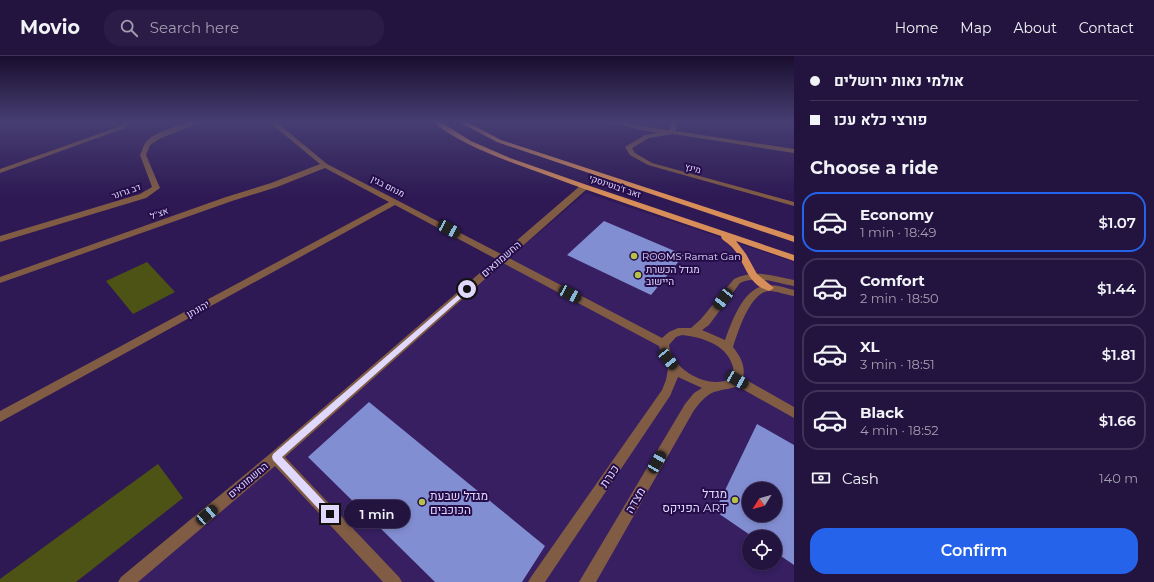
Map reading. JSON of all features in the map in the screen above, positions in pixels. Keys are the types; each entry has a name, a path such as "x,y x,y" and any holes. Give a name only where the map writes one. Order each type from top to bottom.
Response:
{"main road":[{"name":"זאב ז'בוטינסקי","path":"477,146 508,159 584,187 794,258"},
{"name":"זאב ז'בוטינסקי","path":"513,146 794,239"},
{"path":"714,231 731,241 738,248 752,275 769,288"}],"street":[{"path":"0,171 71,146"},
{"name":"דב גרונר","path":"0,239 143,196 156,188 143,155 147,146"},
{"name":"מנחם בגין","path":"299,146 324,165 396,201 664,344"},
{"name":"מינץ","path":"629,146 628,150 637,158 670,171 794,204"},
{"path":"760,146 794,151"},
{"name":"אצ\"ל","path":"0,280 228,199 274,185 324,165"},
{"name":"החשמונאים","path":"126,582 276,457 584,187"},
{"name":"יהונתן","path":"0,417 396,201"},
{"path":"693,332 705,322 737,281 743,278 752,275 794,283"},
{"path":"727,348 739,316 757,291 760,289 769,288 794,293"},
{"path":"682,331 693,332 711,338 727,348 735,356 739,365 740,373 737,380 730,384 716,386 696,382 684,376 674,368 664,351 664,344 667,337 682,331"},
{"name":"כנרת","path":"536,582 666,393 672,380 674,368"},
{"path":"737,380 794,413"},
{"name":"מצדה","path":"587,582 689,408 698,396 716,386"},
{"path":"276,457 394,582"}],"shaded area":[{"path":"586,193 794,262 794,582 127,582"}],"green space":[{"path":"147,262 175,292 133,314 106,281"},
{"path":"158,464 183,498 76,582 0,582 0,579"}],"building":[{"name":"מגדל הכשרת היישוב","path":"604,221 684,255 651,295 567,255"},
{"name":"מגדל שבעת הכוכבים","path":"369,402 545,546 522,582 435,582 308,457"},
{"name":"מגדל הפניקס ART","path":"757,424 794,445 794,565 782,557 782,530 743,530 715,511"}],"place":[{"name":"ROOMS Ramat Gan","path":"634,256"},
{"name":"מגדל הכשרת היישוב","path":"638,275"},
{"name":"מגדל הפניקס ART","path":"735,500"},
{"name":"מגדל שבעת הכוכבים","path":"422,502"}],"route":[{"path":"330,514 276,457 467,289"}]}
